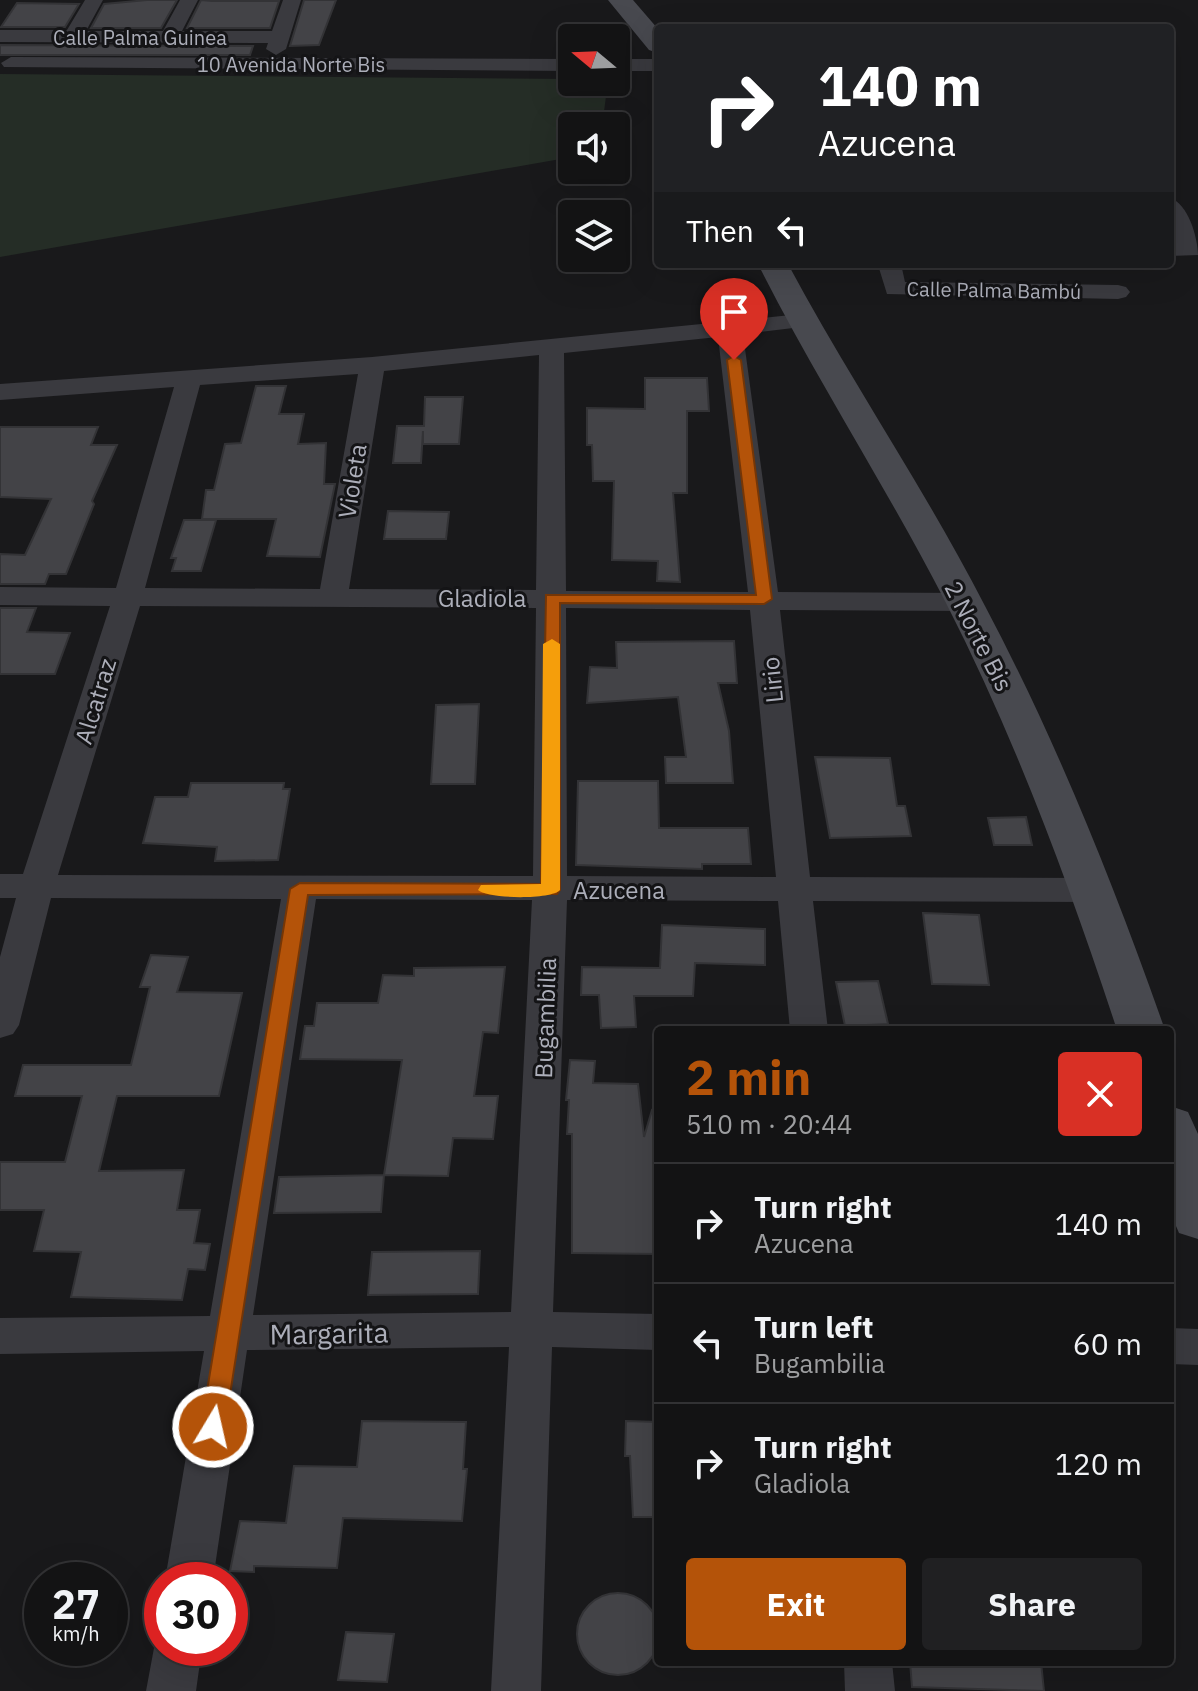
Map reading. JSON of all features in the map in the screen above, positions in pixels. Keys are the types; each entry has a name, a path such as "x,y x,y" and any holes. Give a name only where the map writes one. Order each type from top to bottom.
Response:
{"street":[{"path":"73,36 94,0"},
{"path":"169,37 189,0"},
{"name":"Calle Palma Guinea","path":"0,36 169,37 278,43 292,0"},
{"path":"620,0 654,40"},
{"name":"10 Avenida Norte Bis","path":"11,63 558,65"},
{"path":"630,65 654,65"},
{"path":"1174,214 1190,250 1174,249"},
{"name":"2 Norte Bis","path":"775,268 801,321 965,602 1021,720 1094,890 1140,1026"},
{"name":"Calle Palma Bambú","path":"891,268 895,289 1121,301 1110,268"},
{"path":"0,392 372,365 801,321"},
{"name":"Lirio","path":"730,330 764,599 809,1026"},
{"name":"Bugambilia","path":"516,1691 550,890 552,345"},
{"name":"Violeta","path":"333,597 372,365"},
{"name":"Alcatraz","path":"0,1025 37,886 128,596 189,378"},
{"name":"Gladiola","path":"0,596 965,602"},
{"name":"Azucena","path":"0,886 1094,890"},
{"path":"192,1562 300,889"},
{"path":"1174,1138 1198,1218"},
{"name":"Margarita","path":"0,1336 532,1329 654,1332"},
{"path":"1174,1346 1198,1347"},
{"path":"171,1691 175,1666"},
{"path":"868,1666 870,1691"}],"shaded area":[{"path":"0,74 558,79 558,96 606,96 604,112 558,112 558,159 0,257"}],"building":[{"path":"177,0 161,28 91,28 104,4"},
{"path":"201,0 279,1 270,28 187,28"},
{"path":"304,0 336,0 319,45 290,46"},
{"path":"17,3 79,4 65,27 1,27"},
{"path":"0,45 253,46 250,55 0,55"},
{"path":"645,378 707,378 709,411 687,411 687,493 673,493 680,582 657,581 658,561 612,560 614,481 593,481 592,445 587,445 587,408 645,409"},
{"path":"256,386 286,386 279,414 304,414 298,444 326,443 324,484 335,484 320,557 267,556 276,519 202,519 206,490 214,490 225,444 241,443"},
{"path":"425,397 463,397 459,444 423,444 423,431 421,463 393,463 397,426 424,426"},
{"path":"0,427 98,427 91,445 117,445 92,501 94,504 66,574 49,574 45,584 0,584 0,554 25,555 51,499 0,497"},
{"path":"388,511 449,512 446,539 384,539"},
{"path":"184,520 216,520 201,571 172,571 176,558 171,558"},
{"path":"0,608 36,608 27,632 70,633 55,674 0,674"},
{"path":"734,641 737,683 718,683 729,731 733,783 666,783 665,757 686,757 678,697 587,703 590,667 617,668 616,642"},
{"path":"479,704 475,784 431,784 436,705"},
{"path":"815,757 890,758 897,806 905,806 911,836 830,838"},
{"path":"578,781 658,781 659,828 748,828 751,864 702,864 702,869 576,865"},
{"path":"191,783 284,783 283,789 290,789 278,860 215,861 217,847 143,843 155,797 188,797"},
{"path":"1026,817 1032,845 994,845 988,818"},
{"path":"923,913 979,915 989,985 932,984"},
{"path":"662,925 765,929 765,965 695,963 693,996 634,996 636,1027 601,1028 599,995 581,995 582,967 660,968"},
{"path":"151,955 188,957 177,992 242,993 219,1096 117,1096 99,1171 184,1170 177,1210 200,1210 194,1243 210,1244 205,1270 188,1269 182,1300 71,1297 81,1252 34,1251 44,1210 0,1210 0,1162 65,1162 82,1096 15,1096 23,1065 131,1065 150,987 140,987"},
{"path":"505,967 498,1033 483,1032 474,1096 498,1096 493,1139 453,1138 448,1176 384,1175 402,1060 300,1059 305,1026 314,1026 317,1003 378,1003 383,975 414,976 414,968"},
{"path":"878,981 888,1024 845,1026 836,982"},
{"path":"570,1060 595,1061 593,1083 638,1084 644,1137 654,1110 654,1254 572,1253 572,1134 567,1134 569,1100 566,1100"},
{"path":"384,1175 381,1212 274,1213 279,1177"},
{"path":"480,1251 478,1294 368,1295 372,1252"},
{"path":"362,1421 466,1422 463,1469 467,1469 462,1521 343,1518 337,1568 254,1566 254,1572 248,1572 248,1562 232,1562 240,1521 286,1523 294,1466 357,1467"},
{"path":"626,1421 654,1422 654,1517 633,1517 630,1456 625,1456"},
{"path":"610,1594 626,1594 641,1600 652,1611 654,1654 641,1668 626,1674 610,1674 595,1668 584,1657 578,1642 578,1626 584,1611 595,1600"},
{"path":"346,1632 394,1634 387,1682 338,1680"},
{"path":"910,1666 1041,1666 1044,1691 912,1687"}],"slow traffic":[{"path":"488,890 550,890 552,644"}],"route":[{"path":"213,1427 300,889 550,890 552,598 764,599 734,360"}]}
